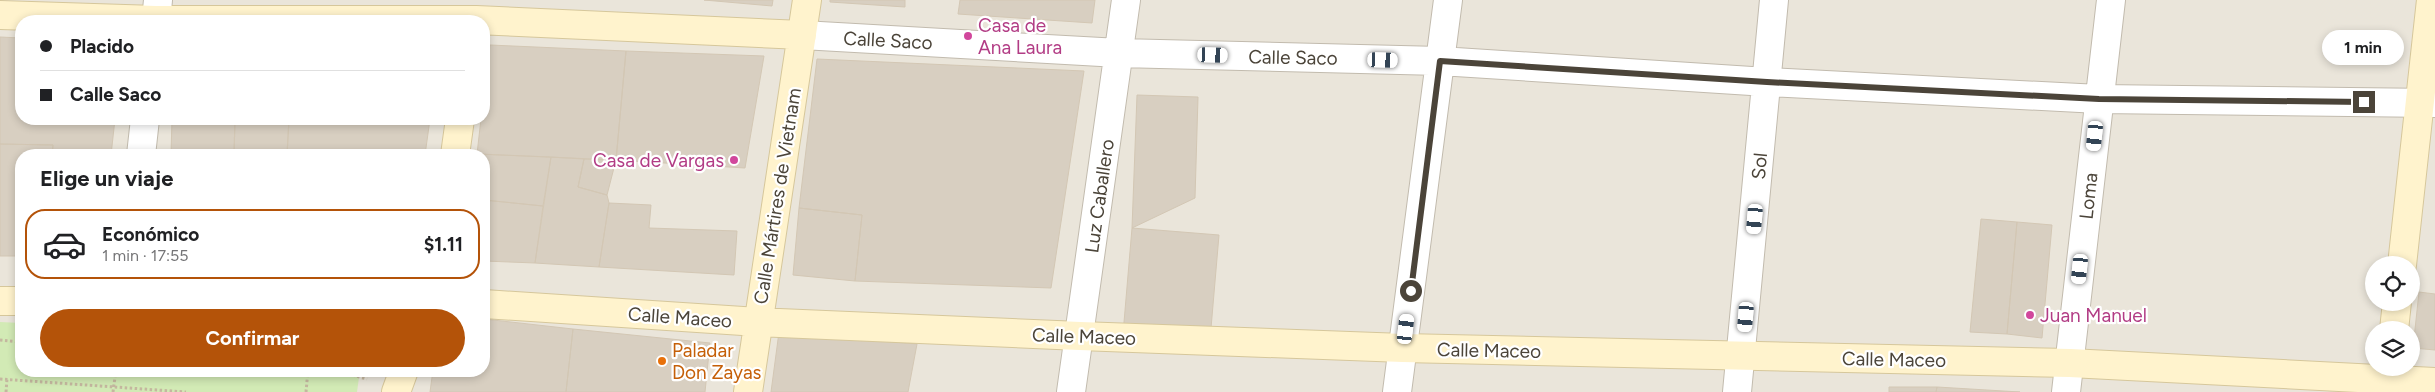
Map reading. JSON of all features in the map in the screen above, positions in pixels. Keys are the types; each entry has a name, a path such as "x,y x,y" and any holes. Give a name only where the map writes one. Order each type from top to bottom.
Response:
{"street":[{"name":"Calle Mártires de Vietnam","path":"748,392 807,0"},
{"name":"Luz Caballero","path":"1071,392 1126,0"},
{"path":"1397,392 1448,0"},
{"name":"Sol","path":"1737,392 1742,356 1774,0"},
{"name":"Loma","path":"2066,392 2111,0"},
{"path":"2403,256 2428,103 2431,0"},
{"name":"Calle Saco","path":"0,15 477,14 1119,53 1440,61 1767,82 2099,99 2428,103"},
{"path":"141,149 144,125"},
{"path":"456,149 459,125"},
{"path":"0,300 15,301"},
{"name":"Calle Maceo","path":"490,304 758,322 1080,336 1404,348 2070,363 2435,382"}],"path":[{"path":"0,340 15,341"},
{"path":"113,392 115,377"},
{"path":"306,392 307,377"},
{"path":"0,379 186,392"},
{"path":"6,392 7,379"}],"shaded area":[{"path":"0,0 2435,0 2435,392 0,392"}],"green space":[{"path":"0,322 15,323 15,377 359,377 357,392 0,392"}],"building":[{"path":"704,0 773,0 772,6"},
{"path":"830,0 905,0 905,7 830,2"},
{"path":"960,0 1095,0 1092,23 958,14"},
{"path":"0,37 15,38 15,125 114,125 112,149 53,149 53,145 0,144"},
{"path":"490,45 626,51 616,160 490,155 490,149 478,149 480,125 490,125"},
{"path":"626,51 764,56 745,168 616,160"},
{"path":"817,59 1084,71 1051,288 855,281 862,215 799,208"},
{"path":"1137,95 1198,97 1195,198 1132,228"},
{"path":"172,125 235,125 234,149 171,149"},
{"path":"235,125 289,125 287,149 234,149"},
{"path":"289,125 429,125 426,149 287,149"},
{"path":"0,144 53,145 53,149 15,149 15,256 0,256"},
{"path":"490,155 551,157 543,206 490,201"},
{"path":"551,157 584,159 578,187 607,195 609,203 599,267 535,263"},
{"path":"584,159 616,160 607,195 578,187"},
{"path":"490,201 543,206 535,263 490,261"},
{"path":"609,203 651,205 649,228 737,231 734,275 599,267"},
{"path":"799,208 862,215 855,281 793,275"},
{"path":"1981,219 2017,222 2007,334 1970,332"},
{"path":"2017,222 2052,225 2042,338 2007,334"},
{"path":"1132,228 1219,235 1210,340 1123,334"},
{"path":"2420,292 2435,294 2435,350 2420,349 2420,321 2416,321 2417,311 2420,311"},
{"path":"490,320 573,329 566,392 430,392 432,377 490,377"},
{"path":"573,329 710,343 705,392 566,392"},
{"path":"779,332 917,344 908,392 771,392"},
{"path":"1889,387 1937,387 1936,392 1889,392"},
{"path":"1937,387 2020,392 1936,392"}],"place":[{"name":"Casa de Ana Laura","path":"968,36"},
{"name":"Casa de Vargas","path":"734,160"},
{"name":"Juan Manuel","path":"2030,315"},
{"name":"Paladar Don Zayas","path":"662,361"}],"route":[{"path":"1411,291 1440,61 1767,82 2099,99 2364,102"}]}
